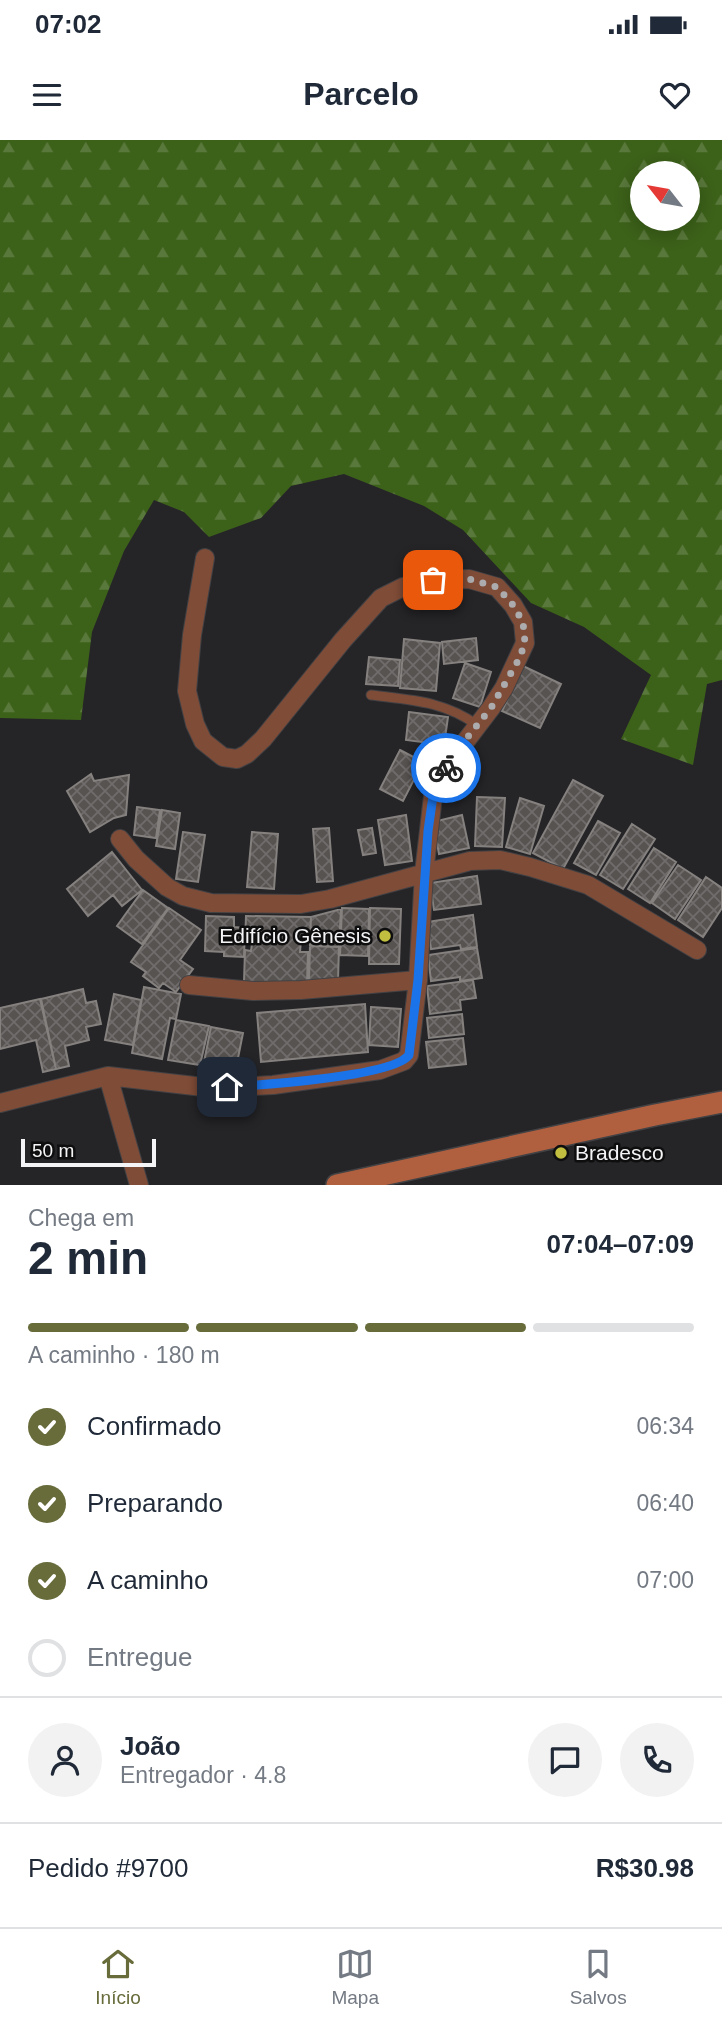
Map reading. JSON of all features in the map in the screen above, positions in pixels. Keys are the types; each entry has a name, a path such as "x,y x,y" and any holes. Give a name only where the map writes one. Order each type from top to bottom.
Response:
{"main road":[{"path":"337,1185 722,1102"}],"street":[{"path":"0,1104 108,1076 212,1088 274,1084 380,1070 404,1061 411,1048 424,873 433,796 449,763 491,708 519,659 525,643 523,622 513,605 497,587 469,579 433,580 402,587 382,597 343,640 263,739 237,760 223,757 203,741 195,724 187,691 192,635 205,558"},
{"path":"120,839 136,859 167,887 183,896 211,903 301,904 330,899 470,861 500,860 530,866 588,885 696,950"},
{"path":"189,985 253,991 301,990 418,980"},
{"path":"108,1076 139,1185"}],"lane":[{"path":"370,695 435,704 461,714 477,725"}],"green space":[{"path":"0,140 722,140 722,680 707,684 693,765 621,739 651,675 584,627 531,603 463,530 424,506 344,474 291,486 261,518 209,537 184,512 154,500 124,551 92,632 81,720 0,718"}],"building":[{"path":"476,638 478,660 444,664 442,642"},
{"path":"404,639 440,643 436,691 400,688"},
{"path":"369,657 400,660 398,686 366,684"},
{"path":"465,663 491,672 480,707 453,698"},
{"path":"523,666 561,684 540,728 502,711"},
{"path":"409,712 448,717 444,745 406,740"},
{"path":"400,750 423,762 403,801 380,789"},
{"path":"91,774 94,781 129,775 126,815 114,818 90,832 67,791"},
{"path":"573,780 603,796 563,869 533,853"},
{"path":"477,797 505,798 502,847 475,846"},
{"path":"520,798 544,806 530,854 506,847"},
{"path":"137,807 160,810 156,838 134,835"},
{"path":"162,810 180,813 175,849 156,846"},
{"path":"406,815 412,861 385,865 378,820"},
{"path":"462,815 469,848 439,854 433,822"},
{"path":"598,821 620,833 596,875 574,863"},
{"path":"632,824 655,839 623,889 600,875"},
{"path":"329,828 333,881 317,882 313,829"},
{"path":"372,828 376,853 363,855 358,830"},
{"path":"183,832 205,835 198,882 176,879"},
{"path":"252,832 278,834 274,889 247,887"},
{"path":"654,848 676,862 650,903 628,889"},
{"path":"112,852 142,890 122,906 113,895 88,916 67,889"},
{"path":"678,865 701,880 675,919 652,903"},
{"path":"477,876 481,904 434,910 430,883"},
{"path":"706,877 722,888 722,908 703,937 678,920"},
{"path":"143,890 168,908 142,944 117,926"},
{"path":"169,908 201,930 180,960 193,969 176,992 163,983 159,988 143,976 146,972 131,962"},
{"path":"342,908 369,909 368,956 340,955"},
{"name":"Edifício Gênesis","path":"370,908 401,909 399,964 369,964"},
{"path":"341,909 339,947 310,945 311,917"},
{"path":"473,915 477,947 461,949 460,945 431,949 427,922"},
{"path":"206,916 234,917 234,927 245,928 244,957 205,951"},
{"path":"246,916 311,917 310,941 301,940 300,952 308,952 307,983 244,982 245,950 251,951 252,944 245,944"},
{"path":"310,946 339,947 338,981 309,980"},
{"path":"477,948 482,978 460,981 460,977 431,981 428,955"},
{"path":"473,980 476,998 460,1000 461,1010 430,1014 427,986"},
{"path":"144,987 181,994 176,1019 170,1018 162,1059 132,1053"},
{"path":"83,989 86,1003 96,1001 101,1024 86,1027 89,1040 65,1046 69,1066 56,1069 41,999"},
{"path":"114,994 141,1000 133,1045 105,1040"},
{"path":"40,999 56,1069 43,1072 36,1040 0,1049 0,1008"},
{"path":"365,1004 368,1052 261,1062 257,1013"},
{"path":"371,1007 401,1009 398,1047 369,1045"},
{"path":"462,1014 464,1034 429,1038 427,1018"},
{"path":"176,1020 209,1026 200,1065 168,1060"},
{"path":"211,1027 243,1033 235,1073 203,1067"},
{"path":"463,1038 466,1064 429,1068 426,1042"}],"way so far":[{"path":"433,580 469,579 497,587 513,605 523,622 525,643 504,688 446,768"}],"place":[{"name":"Edifício Gênesis","path":"385,936"},
{"name":"Bradesco","path":"561,1153"}],"route":[{"path":"227,1087 274,1084 380,1070 404,1061 409,1055 418,980 428,831 433,796 446,768"}]}
